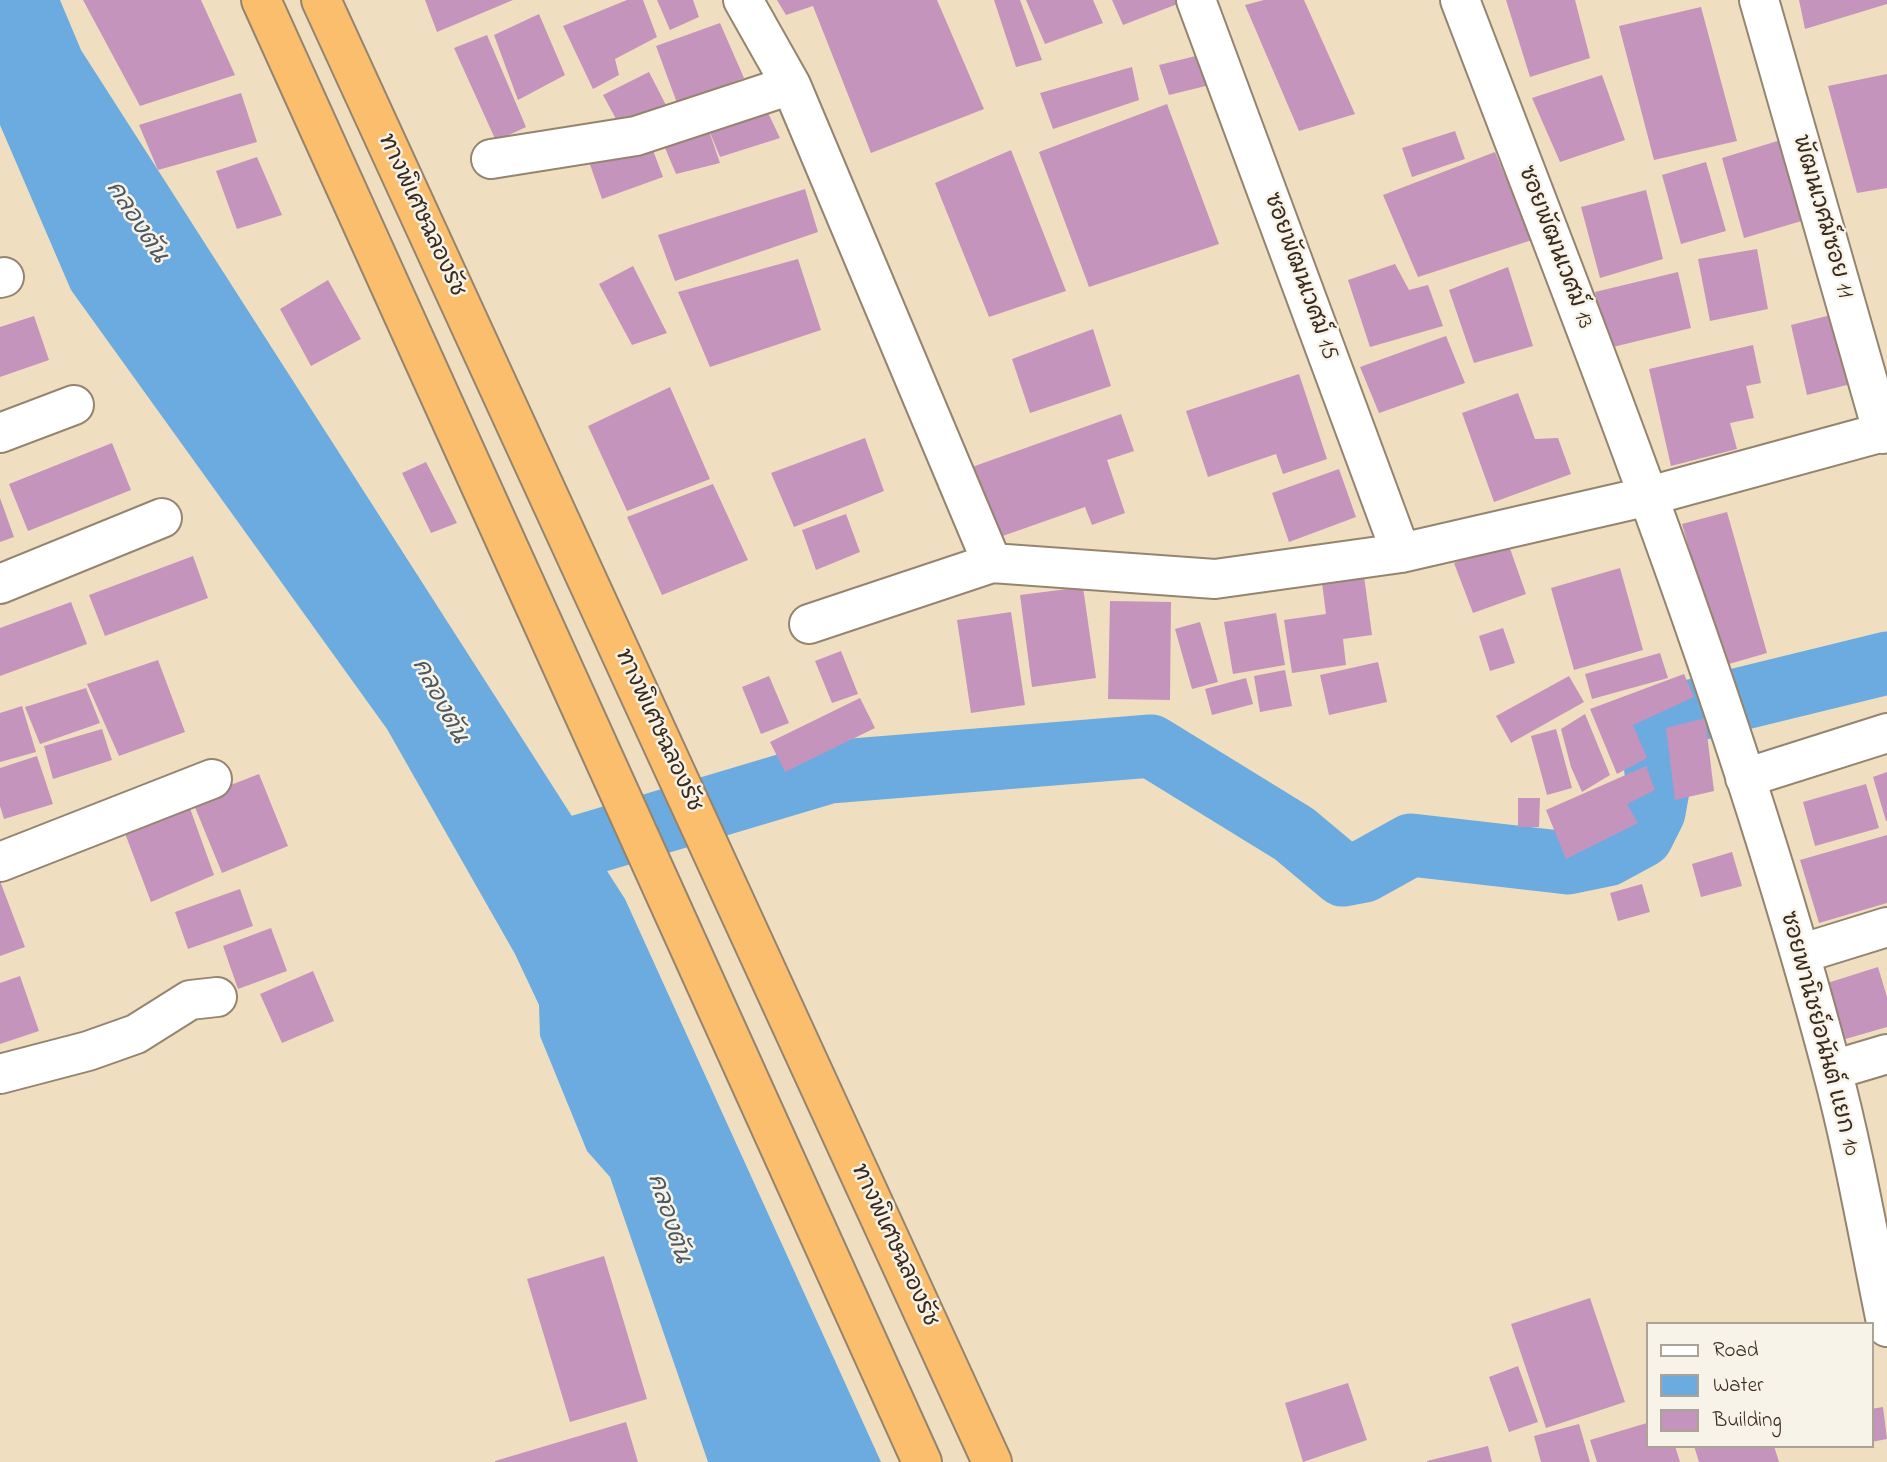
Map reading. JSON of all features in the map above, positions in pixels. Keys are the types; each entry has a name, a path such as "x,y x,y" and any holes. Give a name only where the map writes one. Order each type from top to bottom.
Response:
{"highway":[{"path":"261,0 922,1462"},
{"name":"ทางพิเศษฉลองรัช","path":"321,0 992,1462"}],"street":[{"path":"743,0 791,85 992,563"},
{"name":"ซอยพัฒนเวศม์ 15","path":"1196,0 1401,553"},
{"name":"ซอยพัฒนเวศม์ 13","path":"1460,0 1649,496 1708,670"},
{"name":"พัฒนเวศม์ซอย 11","path":"1759,0 1885,432"},
{"path":"491,159 636,136 791,85"},
{"path":"0,433 74,405"},
{"path":"809,624 992,563 1215,579 1401,553 1649,496 1885,432"},
{"path":"0,584 162,518"},
{"name":"ซอยพานิชย์อนันต์ แยก 10","path":"1708,670 1740,762 1833,1070 1887,1327"},
{"path":"1740,762 1887,733"},
{"path":"0,862 212,779"},
{"path":"1800,954 1887,928"},
{"path":"0,1074 88,1051 136,1034 190,1000 218,997"},
{"path":"1833,1070 1887,1054"}],"water":[{"name":"คลองตัน","path":"0,0 60,0 81,50 625,899 881,1462 708,1462 610,1177 587,1151 540,1036 539,1005 515,954 387,729 71,290 0,125"}],"building":[{"path":"83,0 201,0 235,75 140,106"},
{"path":"425,0 513,0 437,32"},
{"path":"627,0 643,0 657,37 615,59 619,75 593,89 563,26"},
{"path":"657,0 693,0 699,17 670,30"},
{"path":"777,0 937,0 984,109 871,153 813,6 786,15"},
{"path":"994,0 1020,0 1042,60 1016,67"},
{"path":"1026,0 1093,0 1103,23 1045,44"},
{"path":"1112,0 1178,0 1180,3 1123,25"},
{"path":"1264,0 1304,0 1355,114 1299,131 1245,5"},
{"path":"1506,0 1575,0 1590,58 1530,77"},
{"path":"1799,0 1887,0 1887,4 1805,29"},
{"path":"1701,7 1737,141 1654,160 1619,26"},
{"path":"539,14 565,75 518,100 494,35"},
{"path":"720,23 744,78 677,103 656,46"},
{"path":"487,35 526,127 496,141 454,48"},
{"path":"1208,53 1218,83 1169,95 1159,65"},
{"path":"1132,67 1139,100 1053,129 1040,93"},
{"path":"649,72 668,109 622,130 603,95"},
{"path":"1887,74 1887,188 1857,193 1828,86"},
{"path":"1602,75 1625,140 1560,162 1532,98"},
{"path":"241,93 257,142 158,170 139,125"},
{"path":"760,96 780,138 720,157 707,125 720,163 676,174 657,129"},
{"path":"1167,104 1219,244 1089,287 1039,152"},
{"path":"1455,131 1465,159 1412,177 1402,148"},
{"path":"648,137 663,177 602,199 587,156"},
{"path":"1784,139 1805,220 1744,238 1722,158"},
{"path":"1011,150 1066,291 989,317 935,183"},
{"path":"1495,152 1532,240 1418,277 1383,195"},
{"path":"257,157 282,215 237,229 216,171"},
{"path":"1706,162 1726,231 1681,244 1662,175"},
{"path":"805,189 818,232 675,281 658,235"},
{"path":"1646,190 1663,259 1600,278 1581,207"},
{"path":"1757,249 1768,309 1710,321 1698,259"},
{"path":"798,259 821,330 710,367 678,292"},
{"path":"1395,264 1409,290 1428,285 1443,326 1370,347 1348,280"},
{"path":"633,266 667,333 632,345 599,284"},
{"path":"1508,267 1533,346 1474,363 1449,290"},
{"path":"1678,272 1691,328 1609,348 1595,292"},
{"path":"328,280 361,339 311,366 280,309"},
{"path":"1835,314 1851,384 1807,395 1791,325"},
{"path":"34,316 49,360 0,377 0,327"},
{"path":"1093,329 1111,386 1030,413 1012,359"},
{"path":"1446,336 1465,383 1379,413 1360,367"},
{"path":"1753,345 1761,383 1746,386 1754,418 1730,423 1737,449 1671,466 1649,369"},
{"path":"1299,374 1327,459 1283,474 1276,454 1208,477 1186,411"},
{"path":"670,387 710,479 627,511 588,426"},
{"path":"1518,393 1535,439 1558,438 1571,474 1494,502 1462,413"},
{"path":"1121,414 1134,451 1107,460 1125,513 1092,525 1085,507 997,538 972,467"},
{"path":"865,438 884,491 794,527 771,473"},
{"path":"112,443 131,490 28,531 9,484"},
{"path":"426,462 457,523 431,533 402,473"},
{"path":"1339,469 1356,517 1289,542 1272,493"},
{"path":"713,484 748,560 662,595 627,517"},
{"path":"0,498 14,537 0,542"},
{"path":"1727,512 1767,653 1722,666 1682,524"},
{"path":"846,514 860,552 816,570 802,530"},
{"path":"1508,543 1526,594 1473,613 1454,563"},
{"path":"193,556 208,598 105,636 89,595"},
{"path":"1620,568 1643,650 1574,670 1551,588"},
{"path":"1363,569 1372,635 1343,639 1346,665 1292,673 1284,620 1326,614 1321,575"},
{"path":"1083,587 1096,678 1032,687 1020,595"},
{"path":"1110,601 1171,602 1170,700 1108,699"},
{"path":"71,602 87,644 0,676 0,628"},
{"path":"1011,612 1025,705 971,713 957,620"},
{"path":"1276,613 1285,665 1233,674 1224,622"},
{"path":"1200,622 1218,682 1192,689 1175,629"},
{"path":"1503,628 1515,663 1490,671 1479,636"},
{"path":"841,651 858,694 832,703 815,661"},
{"path":"1660,653 1668,678 1592,699 1585,674"},
{"path":"158,660 185,732 119,756 87,684"},
{"path":"1378,662 1387,702 1329,715 1320,675"},
{"path":"1285,670 1292,706 1260,712 1254,676"},
{"path":"1684,674 1694,697 1633,725 1647,758 1617,774 1590,709"},
{"path":"769,676 789,723 761,734 742,687"},
{"path":"1569,676 1584,702 1511,743 1496,716"},
{"path":"1246,678 1253,704 1212,715 1205,689"},
{"path":"86,688 100,723 40,744 25,707"},
{"path":"860,698 875,728 785,772 770,742"},
{"path":"22,706 36,752 0,762 0,713"},
{"path":"1585,714 1610,775 1582,792 1571,767 1561,729"},
{"path":"1705,718 1714,791 1675,800 1666,728"},
{"path":"102,729 112,760 53,779 44,746"},
{"path":"1556,729 1572,788 1547,795 1531,736"},
{"path":"37,756 53,804 4,819 0,806 0,768"},
{"path":"1646,766 1655,790 1627,804 1638,823 1566,859 1546,810"},
{"path":"1887,772 1887,821 1886,821 1873,777"},
{"path":"259,774 288,846 222,873 192,800"},
{"path":"1866,784 1879,828 1815,846 1803,802"},
{"path":"1518,798 1540,798 1539,827 1518,827"},
{"path":"187,800 214,875 151,902 123,828"},
{"path":"1887,835 1887,903 1819,923 1800,860"},
{"path":"1732,852 1742,886 1701,897 1692,864"},
{"path":"0,881 25,947 0,956"},
{"path":"1642,884 1650,912 1618,921 1610,893"},
{"path":"240,889 253,926 188,949 175,912"},
{"path":"271,928 287,971 238,989 223,946"},
{"path":"1878,967 1887,997 1887,1027 1835,1042 1818,986"},
{"path":"313,971 334,1021 282,1043 260,994"},
{"path":"20,976 39,1031 0,1044 0,983"},
{"path":"604,1256 647,1399 570,1422 527,1279"},
{"path":"1590,1298 1625,1402 1546,1428 1511,1324"},
{"path":"1518,1366 1538,1422 1509,1432 1489,1377"},
{"path":"1348,1383 1367,1440 1303,1462 1285,1403"},
{"path":"1883,1407 1887,1439 1873,1442 1873,1409"},
{"path":"626,1422 638,1462 495,1462 495,1461"},
{"path":"1646,1423 1646,1448 1676,1448 1680,1462 1597,1462 1590,1440"},
{"path":"1579,1424 1590,1462 1541,1462 1534,1436"},
{"path":"1488,1446 1492,1462 1427,1462 1427,1461"},
{"path":"1695,1448 1775,1448 1779,1462 1699,1462"}],"waterway":[{"path":"524,863 829,772 1151,746 1294,834 1343,875 1364,871 1411,845 1568,863 1607,855 1642,836 1654,812 1658,790 1651,728 1679,714 1887,663"}]}
